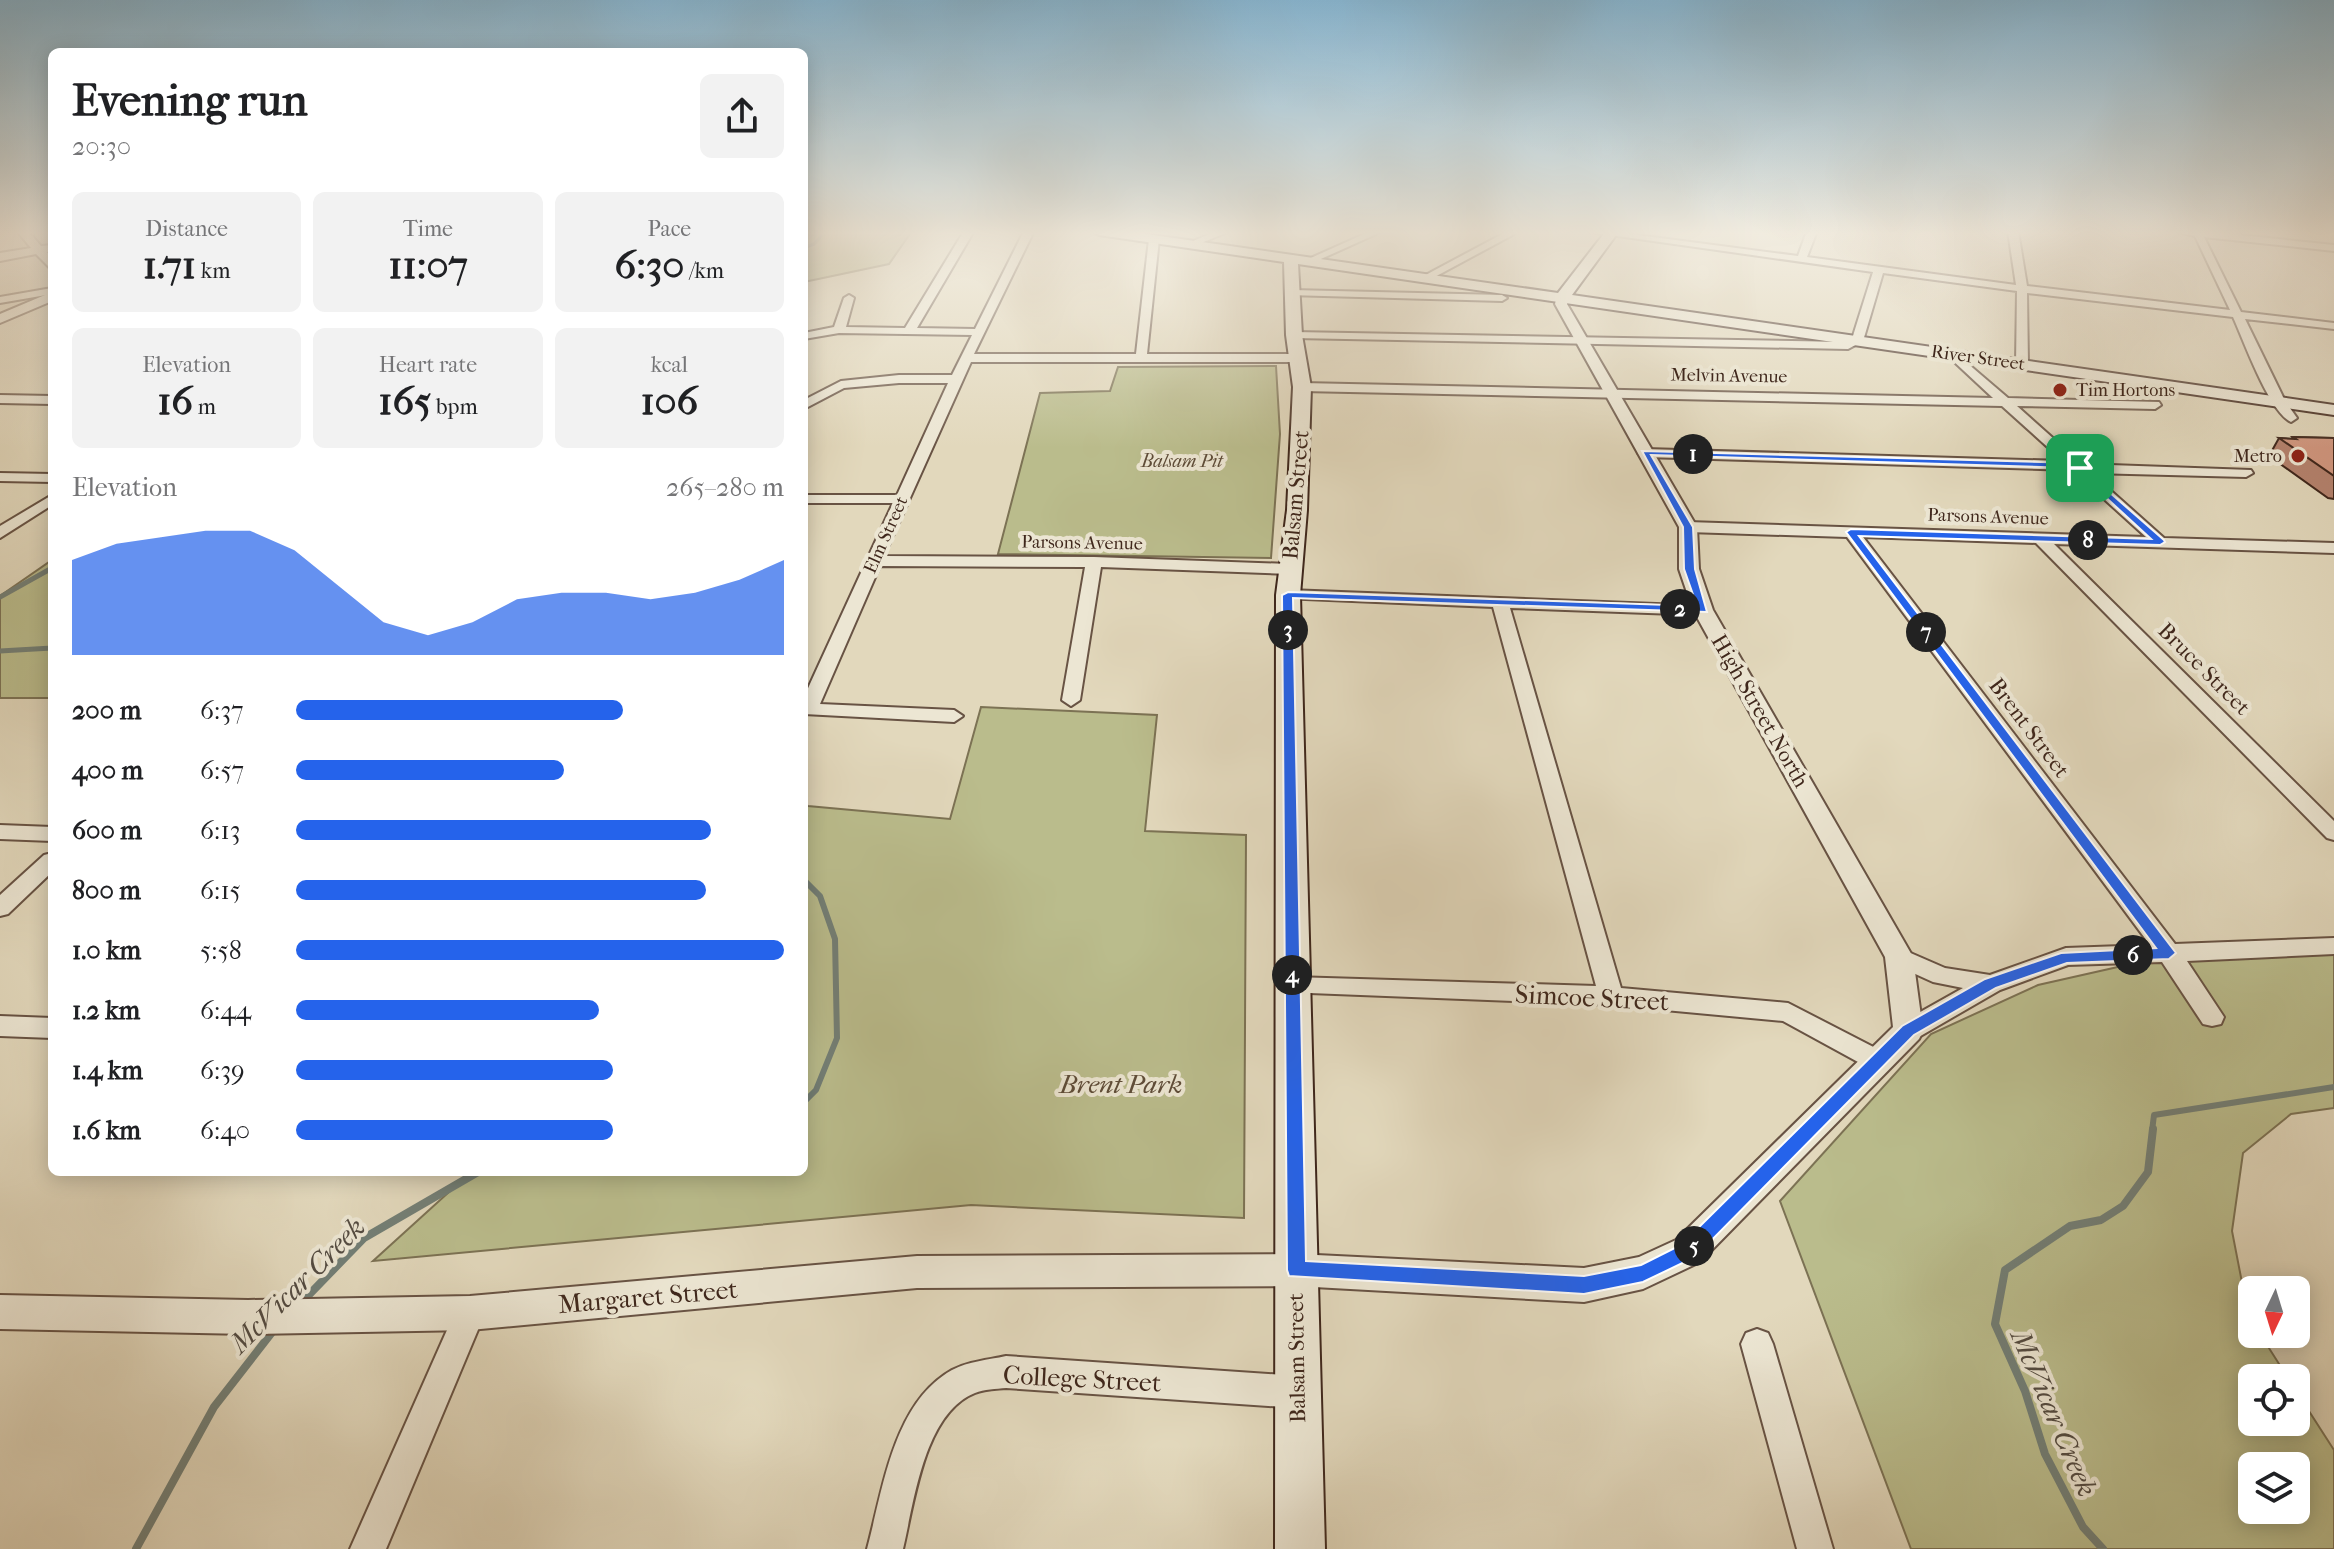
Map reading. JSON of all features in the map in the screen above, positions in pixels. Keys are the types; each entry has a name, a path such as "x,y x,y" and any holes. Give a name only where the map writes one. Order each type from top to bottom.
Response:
{"main road":[{"name":"Balsam Street","path":"1293,303 1302,387 1297,510 1288,582 1300,1549"},
{"name":"River Street","path":"1598,303 2334,410"}],"street":[{"path":"0,319 31,303"},
{"path":"839,330 847,303"},
{"path":"909,331 926,303"},
{"name":"Elm Street","path":"954,716 808,709 956,379 995,303"},
{"path":"1141,359 1147,303"},
{"name":"High Street North","path":"1561,303 1579,340 1688,527 1689,569 1703,610 1899,957 1908,1031"},
{"path":"967,358 1141,359 1296,347 1579,340 1848,346 1857,341 1869,303"},
{"path":"2022,303 2022,365"},
{"path":"2146,303 2334,326"},
{"path":"2234,303 2279,402 2291,418"},
{"path":"808,335 839,330 981,332"},
{"path":"1953,355 2160,542"},
{"path":"808,403 841,385 899,379 956,379"},
{"name":"Melvin Avenue","path":"1302,387 1611,391 2155,405"},
{"path":"0,399 48,400"},
{"path":"1645,453 2246,473"},
{"path":"0,477 48,478"},
{"path":"808,499 903,499"},
{"path":"0,533 48,502"},
{"name":"Parsons Avenue","path":"1688,527 2334,548"},
{"name":"Brent Street","path":"1851,532 2169,953 2212,1017"},
{"name":"Bruce Street","path":"2041,539 2334,833"},
{"name":"Parsons Avenue","path":"875,561 1094,562 1500,602 1703,610"},
{"path":"1071,700 1094,562"},
{"path":"1500,602 1611,996"},
{"path":"0,832 48,834"},
{"path":"0,908 48,864"},
{"path":"1908,1031 1991,984 2066,957 2334,946"},
{"path":"1899,957 1941,976 1991,984"},
{"name":"Simcoe Street","path":"1293,986 1611,996 1788,1012 1878,1061"},
{"path":"0,1026 48,1028"},
{"name":"Margaret Street","path":"0,1312 248,1317 470,1313 917,1272 1296,1270 1584,1285 1643,1273 1688,1251 1908,1031"},
{"path":"368,1549 470,1313"},
{"path":"1757,1344 1815,1549"},
{"name":"College Street","path":"885,1549 916,1435 936,1400 966,1379 1006,1372 1298,1392"}],"green space":[{"name":"Balsam Pit","path":"1276,366 1280,434 1271,558 998,554 1040,393 1110,391 1118,367"},
{"path":"48,563 48,698 0,698 0,596"},
{"name":"Brent Park","path":"981,707 1157,715 1145,831 1246,835 1244,1218 971,1205 373,1261 467,1176 808,1176 808,806 950,819"},
{"path":"2334,948 2334,1108 2291,1114 2243,1153 2232,1231 2241,1276 2238,1276 2238,1348 2269,1348 2279,1364 2238,1364 2238,1436 2310,1436 2310,1413 2334,1450 2334,1549 1911,1549 1780,1201 1931,1034 2038,985 2171,955"}],"building":[{"path":"2293,437 2334,438 2334,476 2279,438 2296,439"}],"waterway":[{"name":"McVicar Creek","path":"0,597 48,570"},
{"name":"McVicar Creek","path":"0,651 48,648"},
{"name":"McVicar Creek","path":"808,884 820,896 835,939 837,1038 816,1090 808,1098"},
{"name":"McVicar Creek","path":"2152,1131 2154,1115 2334,1087"},
{"name":"McVicar Creek","path":"2103,1549 2083,1527 2045,1454 2025,1391 1995,1324 2005,1270 2070,1226 2101,1220 2123,1206 2148,1172 2153,1129"},
{"name":"McVicar Creek","path":"300,1304 364,1238 471,1176"},
{"name":"McVicar Creek","path":"136,1549 214,1407 273,1331"}],"place":[{"name":"Tim Hortons","path":"2060,390"},
{"name":"Metro","path":"2298,456"}],"route":[{"path":"1645,453 2080,468 2160,542 1851,532 2169,953 2066,957 1991,984 1908,1031 1688,1251 1643,1273 1584,1285 1296,1270 1288,595 1703,610 1689,569 1688,527 1645,453"}]}
